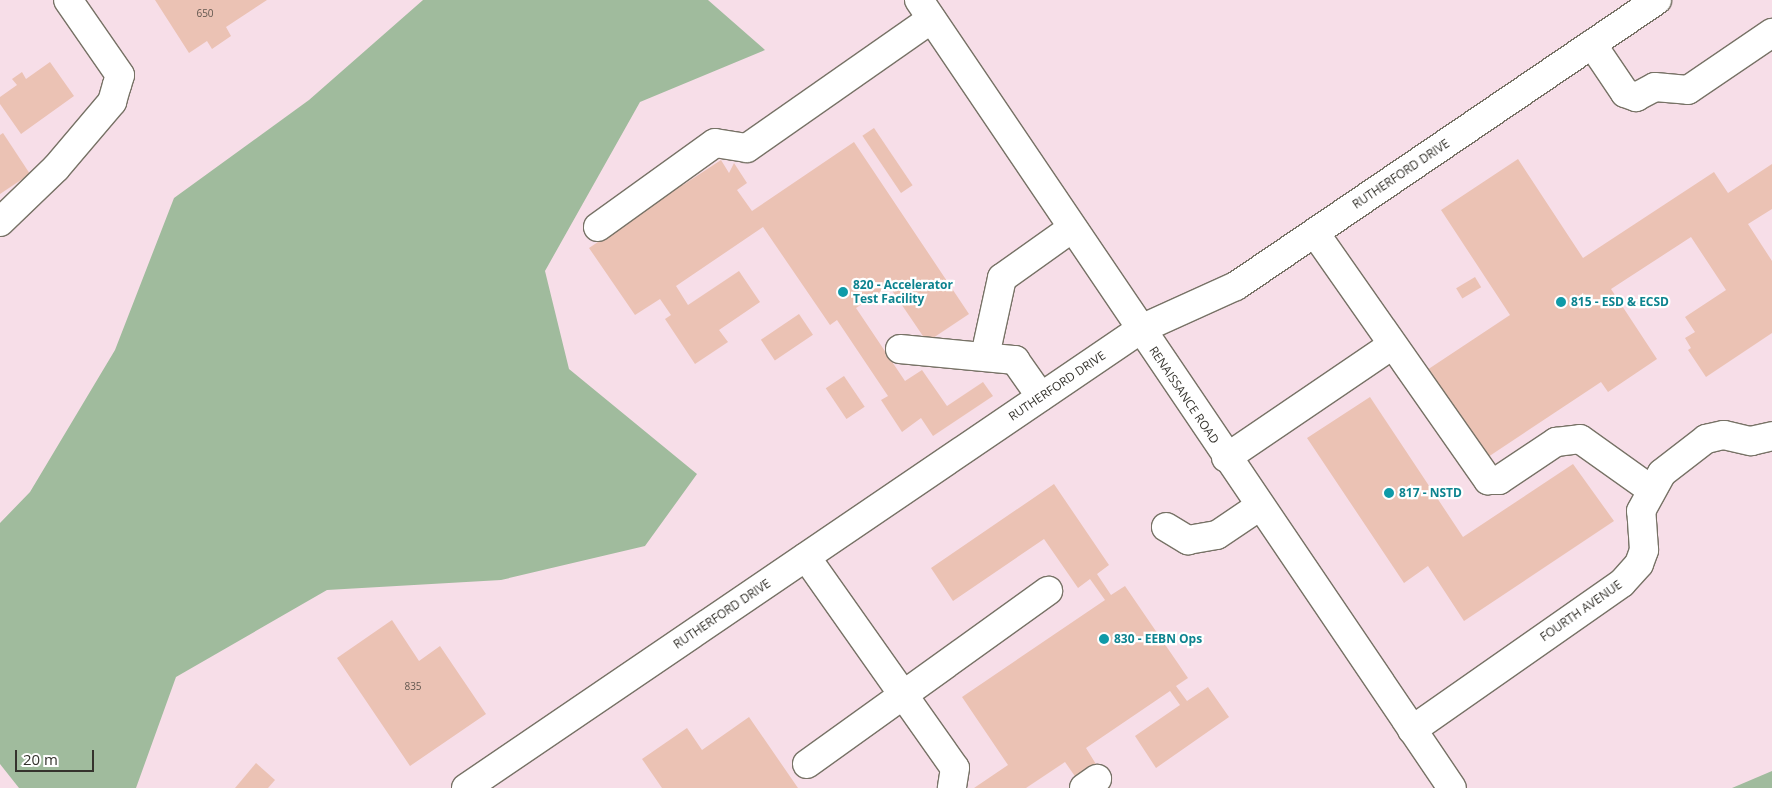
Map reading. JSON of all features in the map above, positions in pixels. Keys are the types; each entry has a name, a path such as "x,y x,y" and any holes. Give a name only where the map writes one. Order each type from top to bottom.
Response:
{"street":[{"path":"0,222 56,168 112,102 120,75 68,0"},
{"name":"RUTHERFORD DRIVE","path":"466,788 1141,329 1236,286 1315,233 1592,44 1622,10 1657,0"},
{"path":"598,226 715,143 747,148 925,9"},
{"name":"RENAISSANCE ROAD","path":"925,9 1226,458 1452,788"},
{"path":"1592,44 1625,93 1636,97 1655,87 1688,90 1772,33"},
{"path":"984,356 1002,278 1072,228"},
{"path":"1315,233 1392,346 1488,480 1499,480 1556,442 1580,439 1650,490"},
{"path":"1226,458 1392,346"},
{"path":"900,349 1015,360 1042,397"},
{"name":"FOURTH AVENUE","path":"1412,730 1622,583 1639,564 1644,550 1640,511 1650,490 1706,439 1724,434 1751,441 1772,436"},
{"path":"1166,527 1188,540 1217,535 1260,506"},
{"path":"806,557 955,768 952,788"},
{"path":"807,764 1048,591"}],"shaded area":[{"path":"0,0 1772,0 1772,788 0,788"}],"green space":[{"path":"423,0 708,0 765,50 640,102 545,271 569,369 697,474 645,546 501,580 327,590 176,677 136,788 19,788 0,764 0,523 30,492 115,350 174,198 309,100"},
{"path":"1772,771 1772,788 1732,788"}],"building":[{"path":"155,0 267,0 226,27 231,36 212,49 207,41 189,53"},
{"path":"50,62 74,96 21,134 0,104 0,97 17,85 12,79 22,72 26,79"},
{"path":"874,128 913,185 901,193 862,136"},
{"path":"3,133 30,174 0,194 0,135"},
{"name":"820 - Accelerator Test Facility","path":"854,142 969,314 927,342 889,286 856,308 905,381 922,370 947,406 983,382 993,396 933,436 921,418 902,432 881,400 888,396 837,320 830,325 763,227 676,286 688,305 739,271 760,302 719,330 728,342 695,364 665,319 671,315 660,299 635,315 589,248 662,199 656,190 677,176 683,185 721,160 729,173 734,163 747,183 737,190 752,211"},
{"name":"815 - ESD & ECSD","path":"1518,159 1583,258 1714,172 1728,193 1772,164 1772,209 1748,224 1772,261 1772,333 1706,377 1688,350 1691,348 1685,338 1695,332 1685,317 1726,290 1691,237 1611,289 1657,359 1608,392 1601,382 1485,459 1427,370 1510,315 1441,210"},
{"path":"1475,277 1481,287 1462,299 1456,288"},
{"path":"799,314 813,335 775,360 761,340"},
{"path":"844,376 865,407 846,419 826,388"},
{"name":"817 - NSTD","path":"1370,397 1463,537 1573,464 1614,521 1464,621 1428,566 1404,583 1307,438"},
{"name":"830 - EEBN Ops","path":"1054,484 1109,565 1097,574 1111,595 1125,586 1188,678 1176,686 1187,701 1208,687 1229,717 1156,768 1135,736 1180,705 1170,691 1086,748 1099,769 1079,782 1065,762 1026,788 974,788 1008,765 962,697 1105,600 1090,579 1078,588 1044,539 953,601 931,568"},
{"path":"392,620 419,661 440,646 486,714 410,766 337,658"},
{"path":"749,717 798,788 662,788 642,759 687,728 702,750"},
{"path":"256,763 275,780 268,788 235,788"}],"place":[{"name":"820 - Accelerator Test Facility","path":"843,292"},
{"name":"815 - ESD & ECSD","path":"1561,302"},
{"name":"817 - NSTD","path":"1389,493"},
{"name":"830 - EEBN Ops","path":"1104,639"}]}
